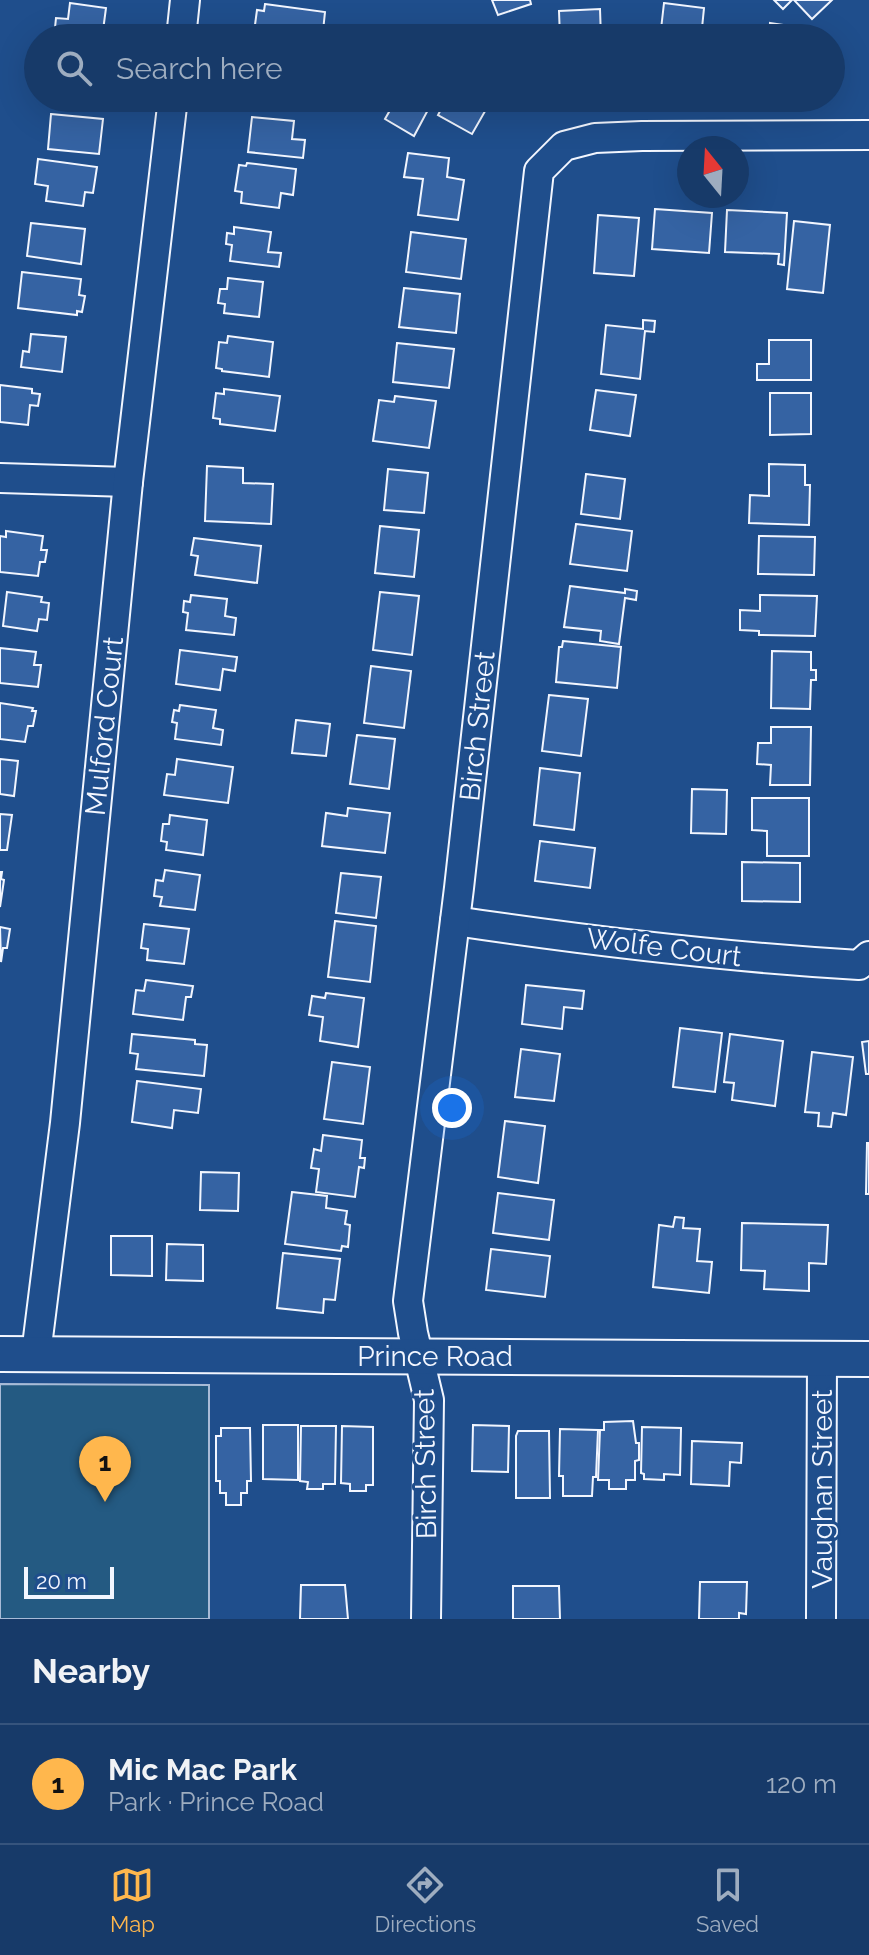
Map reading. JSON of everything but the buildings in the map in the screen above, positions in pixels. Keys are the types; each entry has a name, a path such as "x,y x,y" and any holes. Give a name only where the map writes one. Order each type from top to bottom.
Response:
{"street":[{"path":"182,24 185,0"},
{"name":"Mulford Court","path":"36,1354 65,1123 128,482 171,112"},
{"name":"Birch Street","path":"426,1619 429,1400 408,1301 455,921 539,171 564,146 595,138 869,135"},
{"path":"0,478 128,482"},
{"name":"Wolfe Court","path":"455,921 782,961 859,965 869,956"},
{"name":"Prince Road","path":"0,1354 869,1359"},
{"name":"Vaughan Street","path":"821,1619 822,1358"}],"shaded area":[{"path":"0,1384 209,1385 209,1619 0,1619"}],"place":[{"name":"Mic Mac Park","path":"105,1502"}]}
